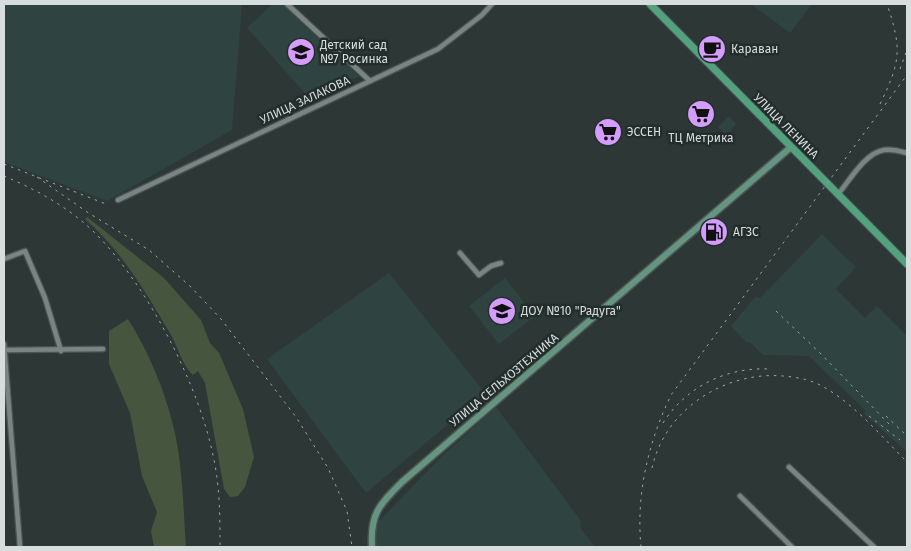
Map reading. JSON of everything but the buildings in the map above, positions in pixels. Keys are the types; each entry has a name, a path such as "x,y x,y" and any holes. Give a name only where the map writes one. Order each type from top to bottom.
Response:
{"main road":[{"name":"УЛИЦА ЛЕНИНА","path":"650,4 907,264"}],"street":[{"path":"287,4 370,82"},
{"name":"УЛИЦА ЗАЛАКОВА","path":"118,200 438,49 482,15 492,4"},
{"name":"УЛИЦА СЕЛЬХОЗТЕХНИКА","path":"372,547 371,530 376,510 402,482 791,147"},
{"path":"838,193 865,162 876,153 884,150 907,153"},
{"path":"4,259 26,251 45,298 61,351"},
{"path":"460,253 479,275 500,263"},
{"path":"4,344 20,547"},
{"path":"5,350 61,351 103,349"},
{"path":"789,467 874,547"},
{"path":"740,496 792,547"}],"shaded area":[{"path":"4,4 242,4 232,130 107,201 4,162"},
{"name":"Детский сад №7 Росинка","path":"272,4 282,4 359,76 311,100 247,28"},
{"path":"751,4 812,4 790,33"},
{"path":"729,116 736,124 726,135 718,127"},
{"path":"822,234 856,267 836,289 865,318 877,306 907,336 907,452 864,414 866,411 809,356 763,355 750,342 746,342 731,326 755,297 760,298"},
{"path":"389,273 485,393 366,493 267,359"},
{"name":"ДОУ №10 \"Радуга\"","path":"505,278 535,316 499,344 469,306"},
{"path":"496,407 581,521 580,528 595,547 375,547 374,526 441,457"}],"green space":[{"path":"87,217 164,278 201,320 210,343 219,353 243,409 254,457 245,487 238,496 230,497 224,489 205,383 198,371 193,375 189,371 171,335 143,288 110,244 85,219"},
{"path":"128,319 155,370 173,425 181,470 186,547 154,547 151,531 157,512 142,476 130,413 109,364 109,331"}],"railway":[{"path":"880,104 892,77 897,55 895,33 887,4"},
{"path":"900,69 907,50"},
{"path":"641,547 640,508 642,488 650,450 671,395 907,75"},
{"path":"4,164 106,204"},
{"path":"4,176 53,200 86,225 116,256 153,310 170,340 184,371 197,401 207,432 217,482 220,514 220,547"},
{"path":"37,177 87,212 149,250 191,287 221,319 296,417 328,468 347,511 352,547"},
{"path":"776,311 889,424"},
{"path":"663,423 683,399 708,382 738,372 753,369 769,369"},
{"path":"652,468 659,447 670,428 684,412 701,398 719,387 761,376 783,376 806,380 832,392 855,410 907,462"},
{"path":"869,416 900,440"},
{"path":"886,416 907,436"}],"place":[{"name":"Караван","path":"712,49"},
{"name":"Детский сад №7 Росинка","path":"301,52"},
{"name":"ТЦ Метрика","path":"701,114"},
{"name":"ЭССЕН","path":"608,132"},
{"name":"АГЗС","path":"714,232"},
{"name":"ДОУ №10 \"Радуга\"","path":"502,311"}]}
